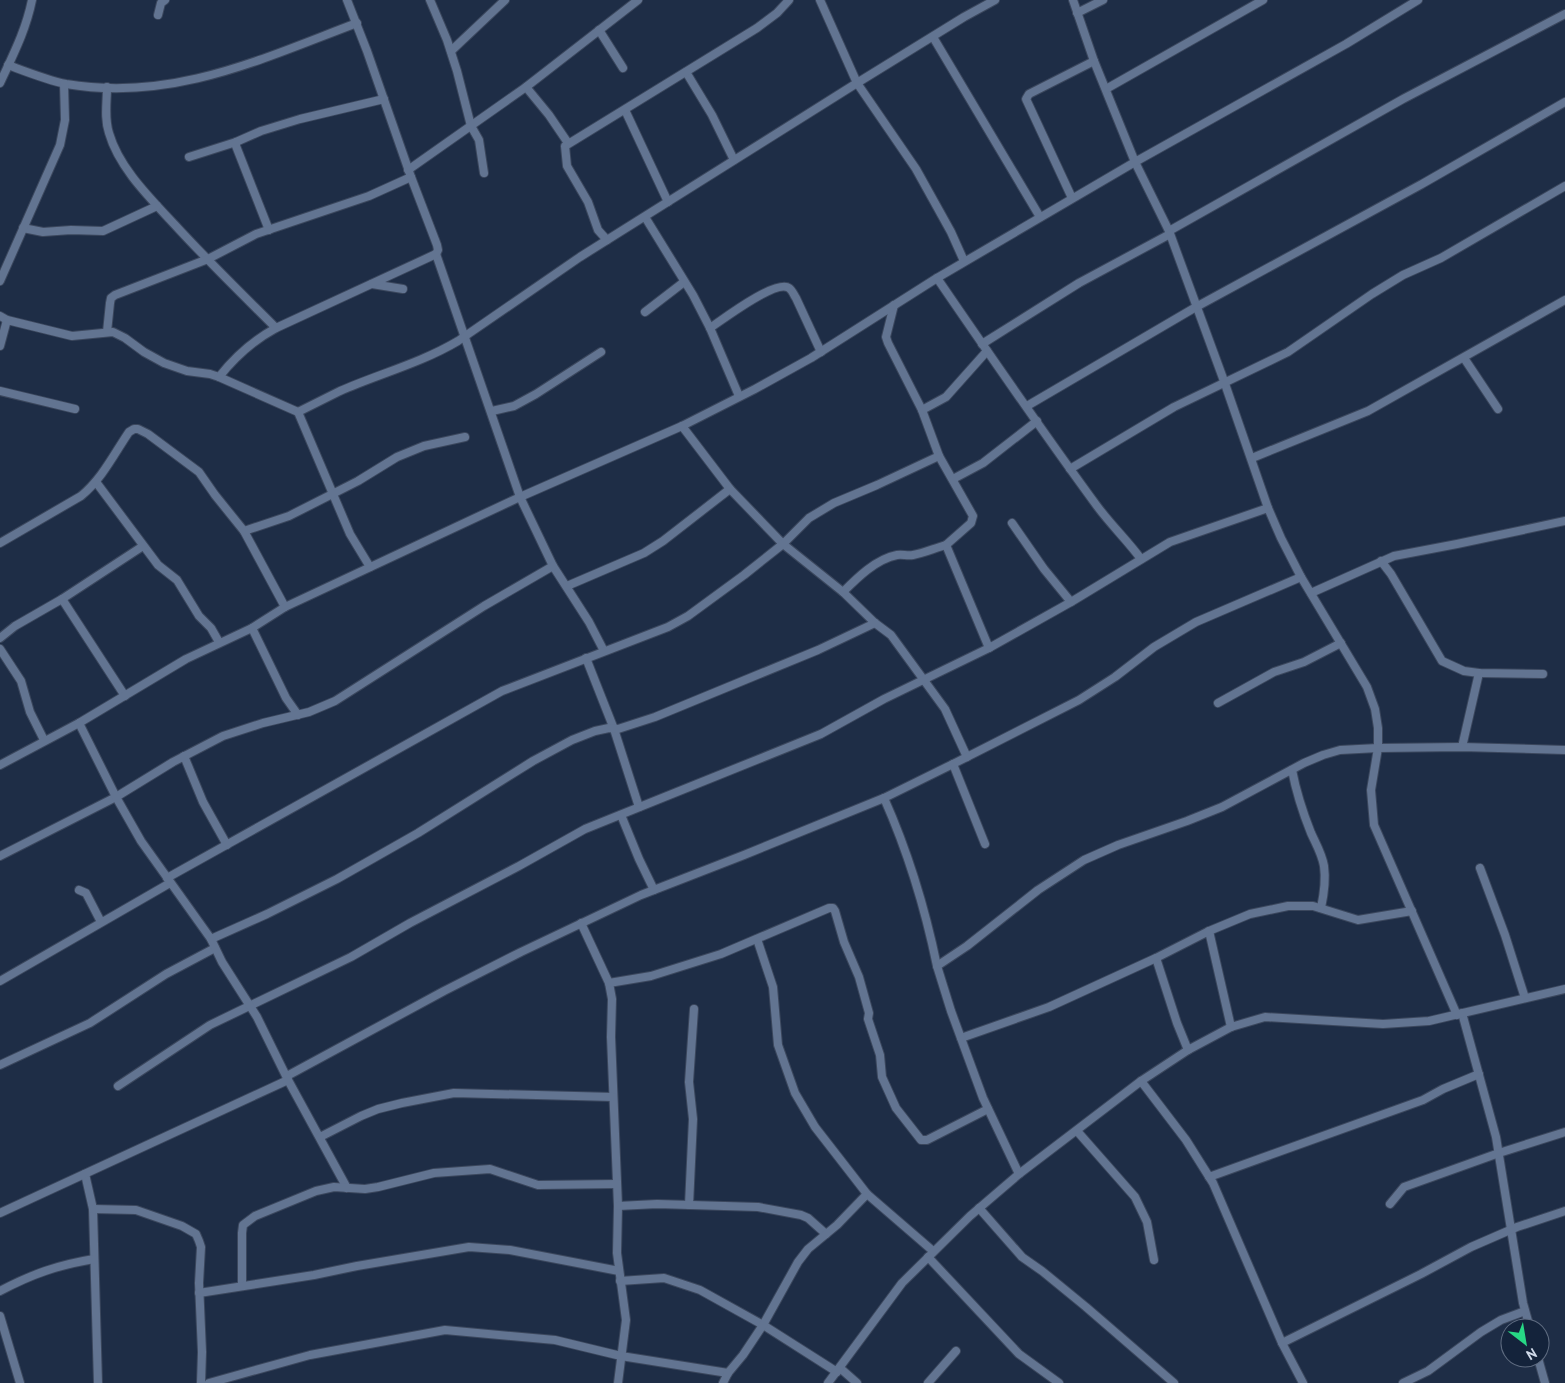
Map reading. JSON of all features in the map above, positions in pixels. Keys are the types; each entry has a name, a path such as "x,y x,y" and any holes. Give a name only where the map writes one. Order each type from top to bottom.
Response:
{"street":[{"path":"0,83 19,46 32,0"},
{"path":"158,14 161,3 165,0"},
{"path":"347,0 437,245 438,250 436,254 520,497 553,566 589,622 604,651"},
{"path":"430,0 451,52 471,126 479,140 484,173"},
{"path":"451,52 505,0"},
{"path":"107,332 111,298 115,295 208,259 269,230 355,201 410,173 526,87 638,0"},
{"path":"607,240 598,230 588,202 568,166 565,146 756,28 777,13 789,0"},
{"path":"820,0 857,83 916,169 951,232 964,261"},
{"path":"298,412 340,392 444,350 481,327 607,240 857,83 995,0"},
{"path":"1073,0 1094,60 1135,162 1169,233 1280,538 1301,577 1367,687 1375,709 1378,728 1378,748 1371,790 1374,825 1460,1014 1479,1074 1496,1137 1527,1318"},
{"path":"1077,13 1103,0"},
{"path":"1106,89 1263,0"},
{"path":"0,764 79,723 186,659 252,628 285,607 520,497 682,426 755,389 821,352 964,261 1135,162 1346,44 1418,0"},
{"path":"982,344 1079,283 1403,99 1565,14"},
{"path":"8,65 64,84 143,87 181,83 215,75 278,54 356,23"},
{"path":"599,30 623,68"},
{"path":"933,37 1040,217"},
{"path":"1072,198 1026,99 1029,94 1094,60"},
{"path":"686,72 712,115 734,160"},
{"path":"0,281 60,145 65,120 64,84"},
{"path":"107,87 107,124 114,148 137,181 157,206 276,328"},
{"path":"526,87 549,115 568,144"},
{"path":"189,157 284,124 384,99"},
{"path":"1027,406 1196,307 1422,184 1565,102"},
{"path":"625,110 668,202"},
{"path":"236,142 269,230"},
{"path":"1070,469 1174,407 1224,381 1288,352 1387,284 1441,258 1565,186"},
{"path":"24,228 43,232 71,230 103,231 157,206"},
{"path":"644,217 710,328 739,396"},
{"path":"219,377 254,342 276,328 436,254"},
{"path":"937,278 1070,469 1111,525 1128,540 1141,559"},
{"path":"645,312 684,282"},
{"path":"372,284 403,289"},
{"path":"710,328 753,298 780,287 786,287 791,290 796,298 821,352"},
{"path":"1252,458 1368,411 1565,300"},
{"path":"843,592 871,567 887,558 898,554 916,554 946,545 973,520 939,456 922,410 888,343 886,337 894,305"},
{"path":"0,346 4,318 72,336 113,332 164,363 187,371 219,377 298,412 350,534 370,567"},
{"path":"492,412 514,406 536,394 601,352"},
{"path":"922,410 946,396 987,352"},
{"path":"1464,358 1498,409"},
{"path":"0,390 75,409"},
{"path":"952,479 983,463 1037,421"},
{"path":"682,426 730,489 783,544 843,592 875,624 891,635 945,709 967,757"},
{"path":"0,543 81,496 96,482 129,432 134,429 148,434 199,472 244,531 285,607"},
{"path":"244,531 289,516 334,494 397,457 424,446 465,437"},
{"path":"1,978 101,922 227,845 502,691 629,643 668,627 688,616 783,544 809,518 834,503 939,456"},
{"path":"96,482 158,565 177,580 199,616 211,628 219,642"},
{"path":"567,586 650,549 730,489"},
{"path":"118,1086 210,1026 351,957 410,923 585,829 821,734 923,678 989,648 1071,602 1170,542 1268,508"},
{"path":"1311,593 1394,556 1565,521"},
{"path":"1012,524 1071,602"},
{"path":"946,545 989,648"},
{"path":"0,638 15,626 62,599 143,546"},
{"path":"1381,561 1391,574 1442,661 1464,671 1479,674 1543,674"},
{"path":"0,856 116,798 184,756 223,736 263,722 298,715 335,702 484,606 553,566"},
{"path":"0,1213 288,1078 444,991 581,923 654,890 884,798 1079,700 1115,677 1154,647 1196,622 1301,577"},
{"path":"62,599 125,696"},
{"path":"210,940 337,879 418,833 491,787 572,740 595,731 618,729 664,713 818,650 875,624"},
{"path":"252,628 286,698 298,715"},
{"path":"1218,703 1274,672 1304,662 1341,643"},
{"path":"0,649 21,681 30,712 44,740"},
{"path":"586,658 614,729 639,807"},
{"path":"1462,747 1479,674"},
{"path":"79,723 140,842 210,940 251,1007 347,1188"},
{"path":"938,966 967,946 1038,890 1084,860 1118,845 1222,807 1323,755 1340,750 1378,748 1462,747 1565,750"},
{"path":"184,756 203,802 227,845"},
{"path":"953,764 985,844"},
{"path":"1292,770 1311,832 1322,857 1325,882 1321,908"},
{"path":"884,798 896,824 916,882 938,966 938,973 961,1038 988,1109 1019,1174"},
{"path":"621,815 654,890"},
{"path":"1480,868 1505,935 1525,998"},
{"path":"80,890 86,893 101,922"},
{"path":"961,1038 1049,1007 1156,958 1209,931 1250,914 1288,906 1313,906 1358,920 1412,911"},
{"path":"609,983 651,976 720,954 830,908 834,909 844,942 859,977 869,1013 868,1020 880,1055 882,1077 896,1108 920,1140 927,1140 988,1109"},
{"path":"581,923 609,983 612,999 610,1036 618,1206 617,1253 626,1320 618,1383"},
{"path":"1209,931 1231,1027"},
{"path":"757,939 773,987 778,1045 795,1093 816,1127 868,1194 930,1254 1019,1354 1059,1383"},
{"path":"0,1065 90,1023 166,974 215,948"},
{"path":"1156,958 1177,1023 1188,1050"},
{"path":"828,1383 902,1283 979,1208 1019,1174 1077,1132 1141,1081 1188,1050 1231,1027 1265,1017 1403,1024 1429,1021 1565,989"},
{"path":"689,1205 693,1119 689,1082 694,1009"},
{"path":"1209,1177 1423,1100 1443,1089 1479,1074"},
{"path":"1141,1081 1186,1140 1209,1177 1282,1343 1303,1383"},
{"path":"320,1137 378,1109 454,1093 613,1097"},
{"path":"1077,1132 1135,1197 1147,1222 1154,1260"},
{"path":"1390,1204 1404,1187 1565,1132"},
{"path":"242,1286 242,1229 249,1220 316,1191 334,1187 378,1187 434,1173 490,1169 538,1185 617,1184"},
{"path":"85,1174 93,1209 98,1383"},
{"path":"723,1383 728,1373 743,1355 763,1325 798,1262 808,1249 868,1194"},
{"path":"618,1206 657,1204 758,1207 792,1212 808,1218 826,1234"},
{"path":"979,1208 1022,1257 1079,1301 1174,1383"},
{"path":"93,1209 136,1210 190,1230 200,1241 201,1383"},
{"path":"1282,1343 1471,1247 1512,1229 1565,1211"},
{"path":"199,1293 314,1275 469,1247 510,1250 619,1270"},
{"path":"0,1291 21,1280 64,1264 94,1259"},
{"path":"620,1281 664,1278 700,1290 763,1325 838,1370 856,1383"},
{"path":"1402,1383 1428,1371 1501,1320 1525,1312"},
{"path":"0,1316 20,1383"},
{"path":"209,1383 310,1355 445,1330 556,1340 621,1356 728,1373"},
{"path":"0,1344 8,1341"},
{"path":"928,1383 956,1352"},
{"path":"1541,1368 1545,1383"}]}
